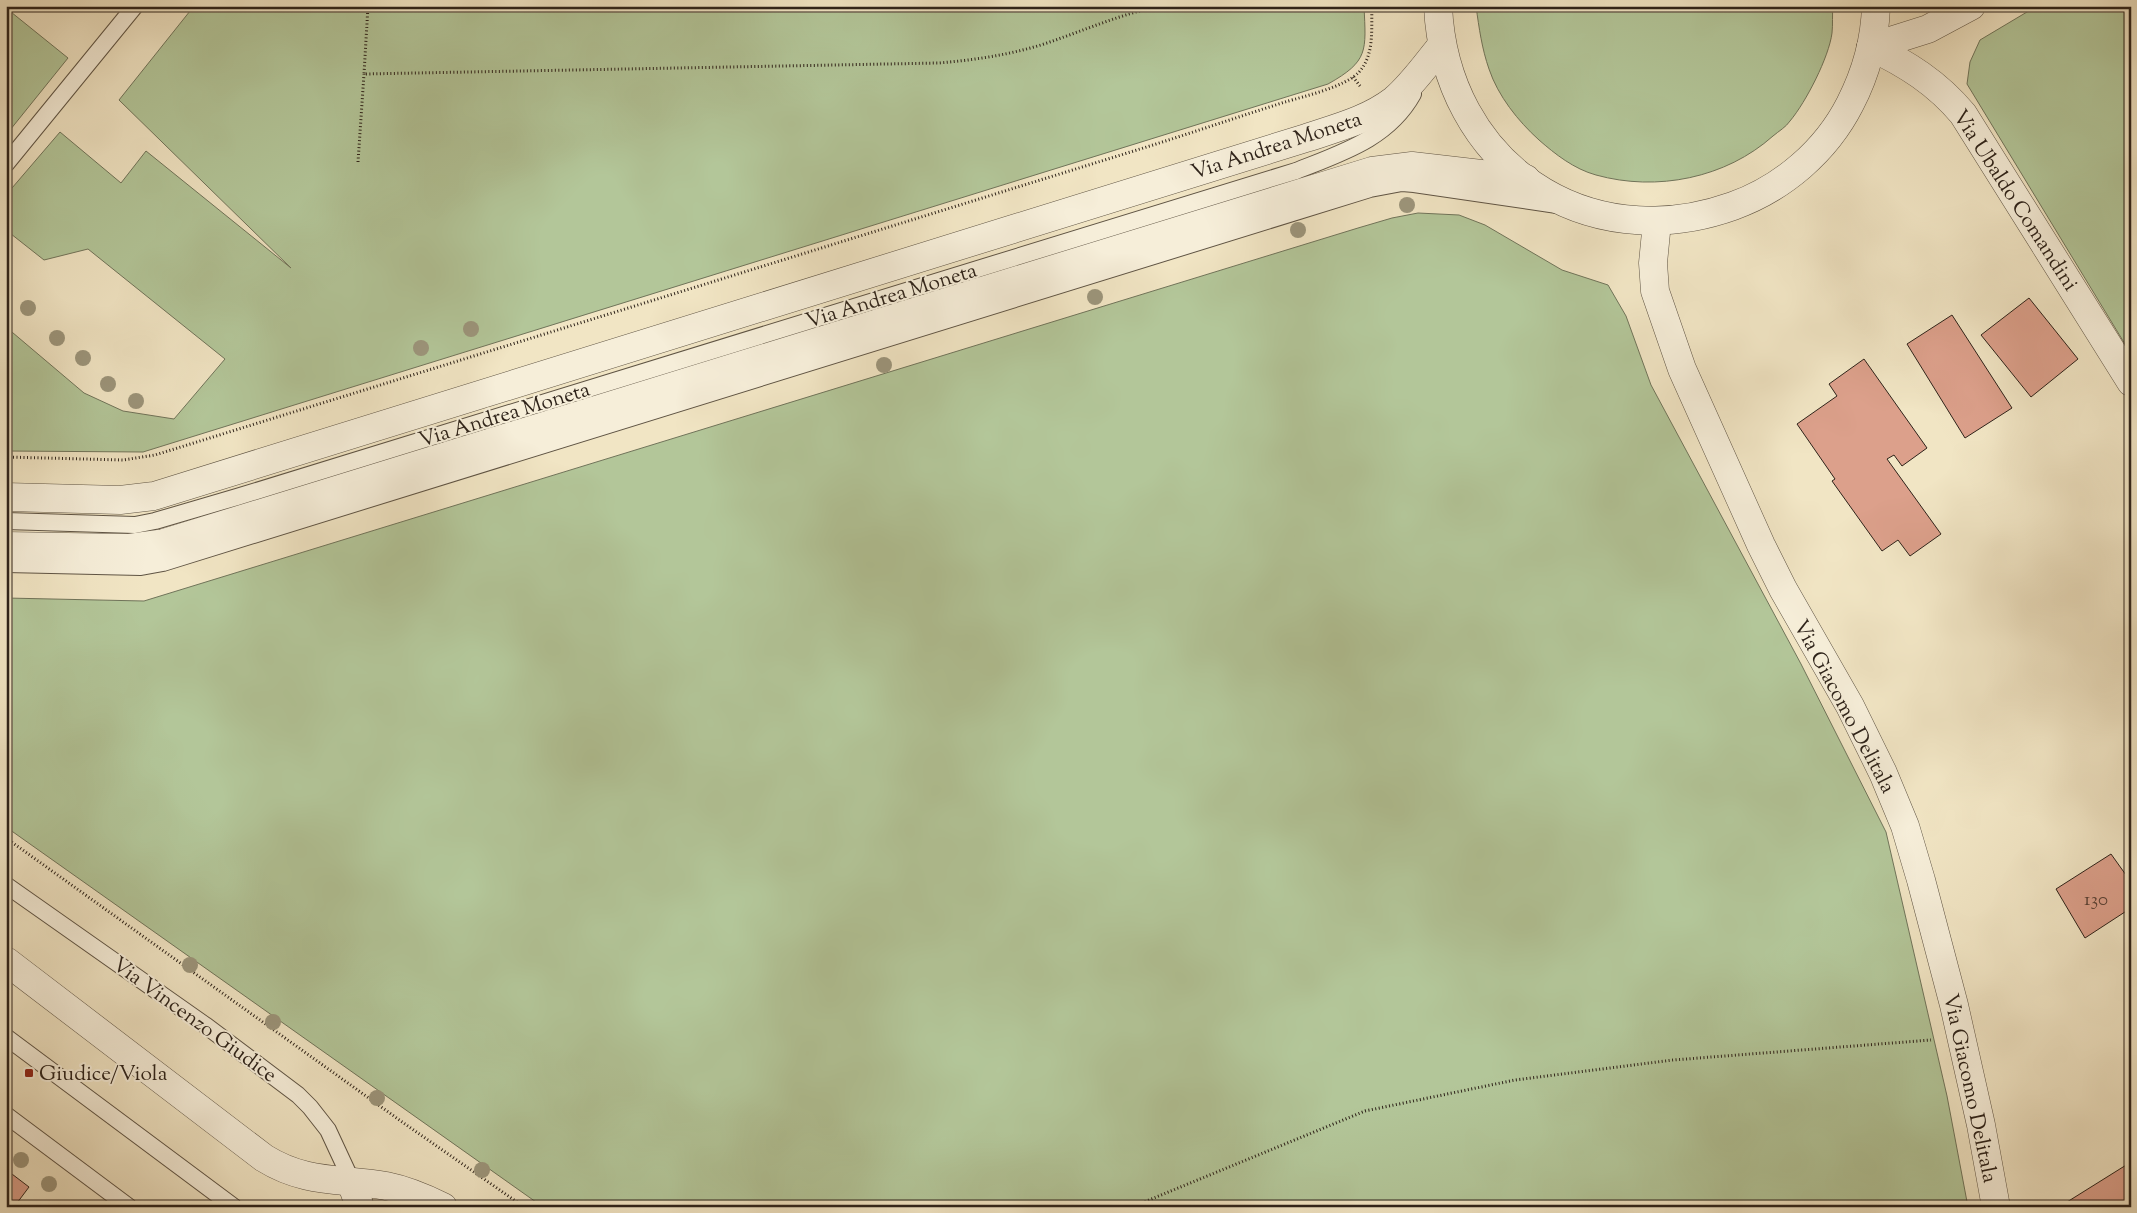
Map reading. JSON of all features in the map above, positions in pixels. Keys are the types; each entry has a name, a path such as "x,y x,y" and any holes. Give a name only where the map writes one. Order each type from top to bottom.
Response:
{"street":[{"path":"1438,6 1442,45 1462,104 1478,132 1502,159 1526,180 1550,196 1574,207 1618,218 1657,222 1716,212 1742,203 1763,193 1803,164 1823,144 1842,120 1858,87 1872,48 1876,6"},
{"path":"1872,48 1928,28 1971,6"},
{"name":"Via Andrea Moneta","path":"6,497 136,500 154,496 325,480 405,455 1343,126 1393,100 1442,45"},
{"name":"Via Ubaldo Comandini","path":"1872,48 1913,68 1939,89 1963,114 2131,382"},
{"name":"Via Andrea Moneta","path":"6,546 145,546 193,534 325,480 405,455 1354,175 1386,168 1412,166 1526,180"},
{"name":"Via Giacomo Delitala","path":"1657,222 1652,275 1668,332 1709,431 1761,545 1783,589 1850,706 1896,802 1921,880 1961,1038 1996,1207"},
{"path":"6,960 264,1158 286,1170 356,1194 398,1189 422,1196 443,1207"}],"lane":[{"path":"6,164 135,6"},
{"name":"Via Andrea Moneta","path":"405,455 1370,189 1402,183 1414,184 1574,207"},
{"name":"Via Andrea Moneta","path":"6,521 115,525 146,524 325,480"},
{"name":"Via Andrea Moneta","path":"6,564 151,566 325,480"},
{"name":"Via Vincenzo Giudice","path":"6,885 205,1025 298,1095 328,1130 356,1194 371,1207"},
{"path":"6,1037 234,1207"},
{"path":"6,1115 129,1207"}],"path":[{"path":"358,162 368,6"},
{"path":"364,74 938,63 1010,54 1044,44 1118,17 1161,6"},
{"path":"6,457 124,460 139,458 1153,145 1343,82 1358,73 1368,59 1371,48 1372,6"},
{"path":"6,838 524,1207"},
{"path":"1132,1207 1365,1111 1514,1080 1673,1060 1961,1038"}],"green space":[{"path":"194,6 1364,6 1365,34 1362,53 1358,61 1341,76 1328,84 143,452 6,451 6,327 84,393 123,411 174,419 225,359 88,249 44,260 6,230 6,195 60,132 121,183 146,151 291,268 119,100"},
{"path":"1476,6 1833,6 1830,43 1816,79 1803,103 1782,129 1734,162 1712,171 1690,178 1643,182 1619,180 1580,169 1552,151 1524,125 1503,98 1493,79 1483,46"},
{"path":"2037,6 2131,6 2131,354 1967,84 1970,62 1980,40"},
{"path":"6,8 68,58 6,135"},
{"path":"1418,213 1459,215 1485,225 1562,270 1608,285 1626,316 1651,385 1801,664 1886,832 1947,1096 1968,1207 543,1207 6,827 6,598 144,601 1358,228"}],"building":[{"path":"2029,298 2078,359 2031,397 1981,335"},
{"path":"1952,315 2012,408 1965,438 1907,344"},
{"path":"1864,359 1927,448 1902,466 1894,455 1887,459 1941,534 1910,556 1898,540 1882,551 1832,481 1835,479 1797,424 1837,396 1829,384"},
{"path":"2111,854 2131,882 2131,908 2085,938 2056,889"},
{"path":"2131,1162 2131,1207 2059,1207"},
{"path":"8,1171 29,1187 14,1207 6,1205"}],"place":[{"name":"Giudice/Viola","path":"29,1073"}]}
